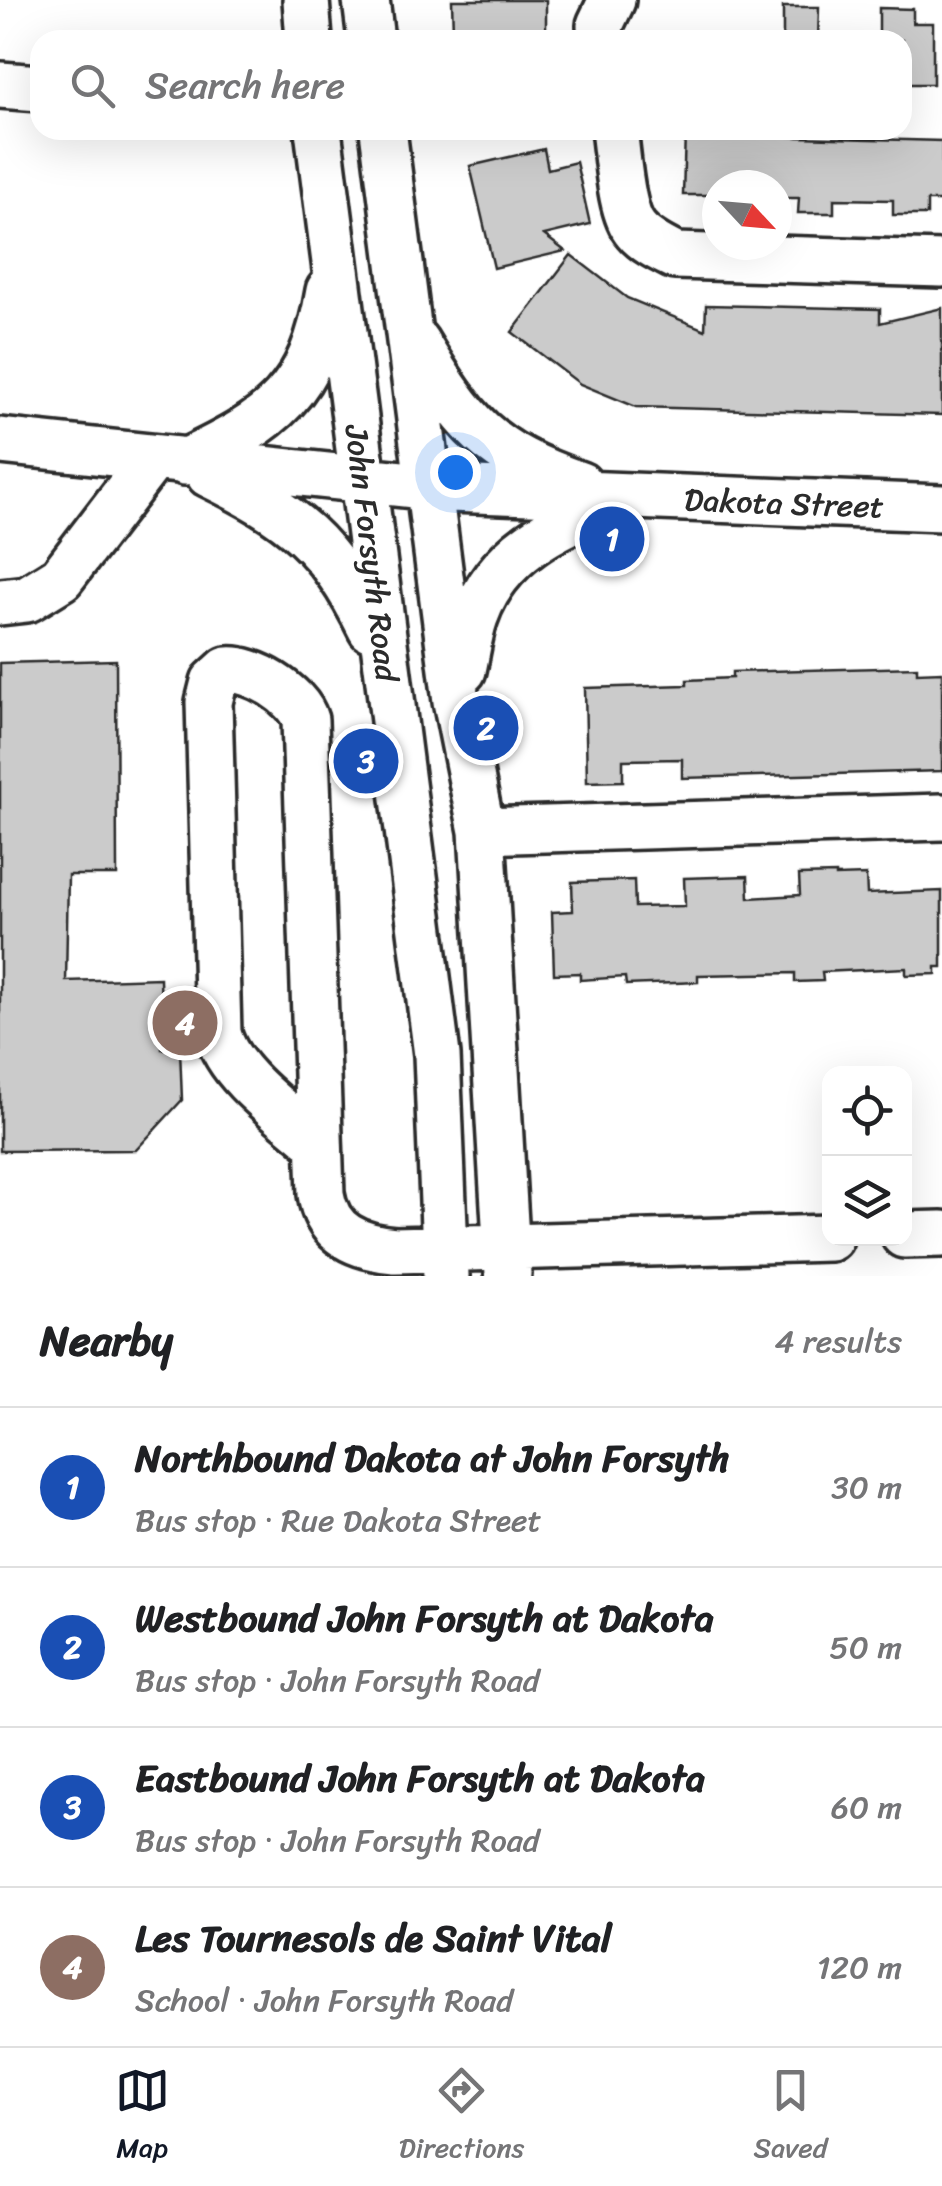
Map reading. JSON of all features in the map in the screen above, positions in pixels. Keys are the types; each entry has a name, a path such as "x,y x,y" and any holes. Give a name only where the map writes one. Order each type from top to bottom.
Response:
{"street":[{"path":"306,0 308,30"},
{"path":"366,0 370,30"},
{"path":"600,30 612,0"},
{"path":"0,85 30,87"},
{"name":"John Forsyth Road","path":"319,140 437,1054 446,1262"},
{"name":"John Forsyth Road","path":"383,140 456,701 482,831 508,1262"},
{"path":"616,140 628,217 655,247 675,256 942,264"},
{"path":"0,602 28,599 61,578 168,461 263,420 293,392 311,360 335,260"},
{"path":"408,328 451,400 478,432 531,466 626,498"},
{"name":"Dakota Street","path":"0,440 428,487 942,508"},
{"path":"168,461 270,506 315,540 344,576 386,658"},
{"path":"456,701 475,617 493,580 518,551 554,529 626,498"},
{"path":"318,1144 235,1067 227,1058 218,1033 209,702 214,682 228,670 244,672 290,696 305,720 322,1205 342,1234 375,1248 446,1262 508,1262 822,1239"},
{"path":"482,831 942,817"},
{"path":"912,1236 942,1234"}],"building":[{"path":"452,0 546,0 546,30 453,30"},
{"path":"783,7 819,7 818,30 783,30"},
{"path":"879,8 913,9 913,23 933,23 933,84 912,84 912,30 879,30"},
{"path":"685,140 942,141 942,201 927,201 927,215 893,215 893,200 834,199 834,213 798,213 799,198 792,198 792,170 702,170 702,195 683,195"},
{"path":"544,149 548,169 576,162 590,224 544,235 565,251 494,268 470,166"},
{"path":"571,255 627,298 705,330 706,305 880,309 880,323 942,308 942,415 636,407 580,384 512,332"},
{"path":"116,660 117,875 68,875 66,981 160,978 162,1049 180,1049 182,1100 136,1150 0,1151 0,663"},
{"path":"917,667 917,673 942,672 942,771 682,778 682,759 623,760 623,781 587,782 585,688 687,685 687,680 732,678 732,672"},
{"path":"799,875 866,875 867,894 942,891 942,967 936,967 936,974 906,975 906,968 822,972 823,981 795,982 795,973 698,975 698,982 626,985 625,977 580,980 580,973 554,974 552,912 573,911 572,882 634,880 635,907 685,906 684,878 748,876 749,898 800,895"}],"place":[{"name":"Northbound Dakota at John Forsyth","path":"612,539"},
{"name":"Westbound John Forsyth at Dakota","path":"486,728"},
{"name":"Eastbound John Forsyth at Dakota","path":"366,761"},
{"name":"Les Tournesols de Saint Vital","path":"185,1023"}]}
